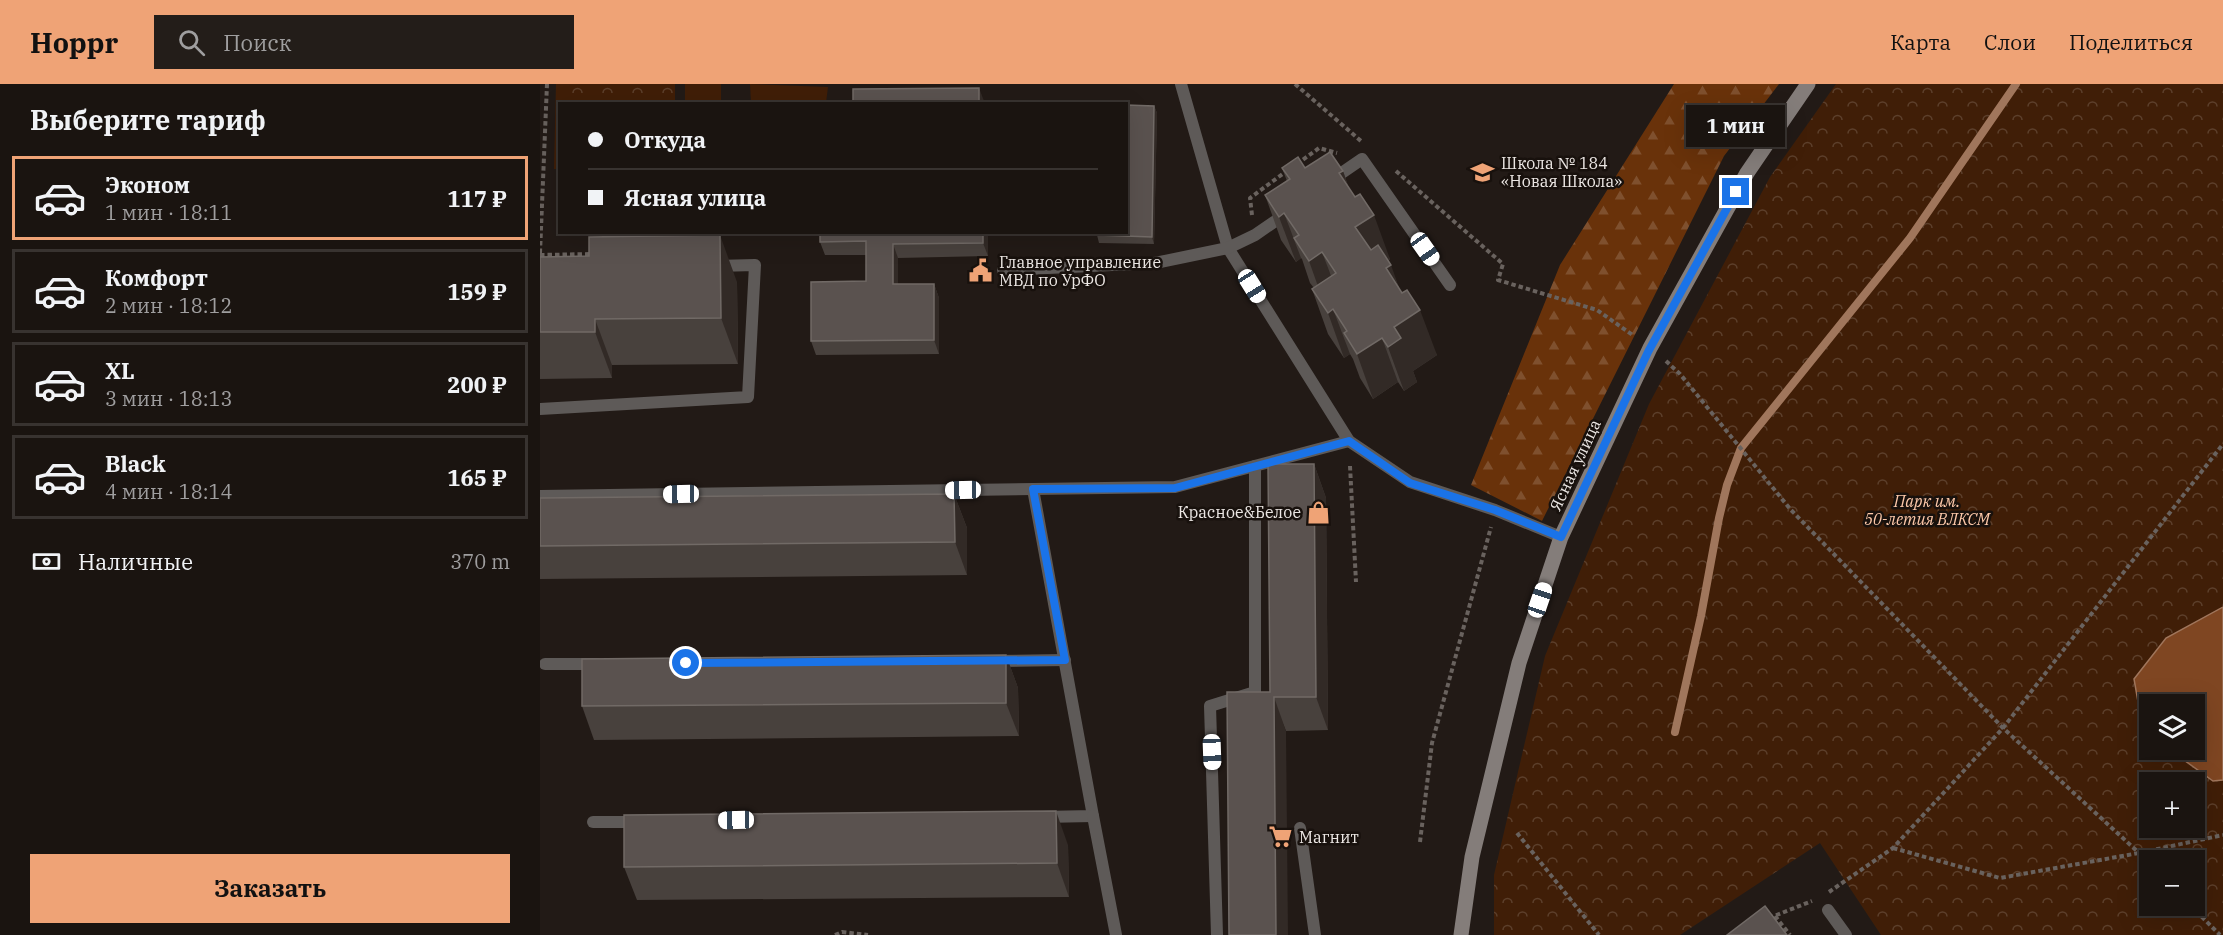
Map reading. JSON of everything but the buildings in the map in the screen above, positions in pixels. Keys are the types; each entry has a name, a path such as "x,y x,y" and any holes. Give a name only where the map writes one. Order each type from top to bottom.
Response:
{"street":[{"name":"Ясная улица","path":"1461,935 1472,857 1519,663 1561,537 1650,348 1747,173 1808,84"}],"lane":[{"path":"1181,84 1228,248 1349,441 1410,483 1495,510 1561,537"},
{"path":"1323,187 1362,159 1450,285"},
{"path":"1003,270 1155,263 1228,248 1255,235 1294,208"},
{"path":"540,409 748,397 755,265 708,266"},
{"path":"540,496 1175,488 1349,441"},
{"path":"1217,935 1210,706 1255,692 1255,466"},
{"path":"1033,489 1116,935"},
{"path":"982,661 1065,660"},
{"path":"544,664 615,664"},
{"path":"1034,817 1094,816"},
{"path":"593,822 653,821"},
{"path":"1300,828 1315,935"},
{"path":"1828,910 1845,935"}],"path":[{"path":"547,84 540,254 603,254"},
{"path":"1295,84 1368,147"},
{"path":"1255,235 1250,198 1319,148 1362,159"},
{"path":"1395,170 1503,264 1498,280 1597,310 1650,348 1680,374 1791,510 2003,728 2139,853"},
{"path":"1349,441 1356,582"},
{"path":"1764,919 1820,898 1893,848 2003,728 2223,444"},
{"path":"1420,842 1432,743 1495,510"},
{"path":"1517,833 1599,935"},
{"path":"2153,850 2223,835"},
{"path":"1893,848 2000,878 2139,853"},
{"path":"1775,916 1790,935"},
{"path":"2201,916 2220,935"},
{"path":"835,935 842,932 868,935"}],"green space":[{"path":"556,84 675,84 675,102 558,102 558,169 554,169"},
{"path":"685,84 721,84 721,102 685,102"},
{"path":"750,84 828,87 826,102 751,102"},
{"path":"1674,84 1779,84 1724,156 1542,521 1471,485 1560,265"},
{"name":"Парк им. 50-летия ВЛКСМ","path":"1836,84 2223,84 2223,935 1881,935 1820,843 1680,935 1494,935 1494,875 1545,656 1649,404 1770,177"}],"shaded area":[{"path":"2223,607 2223,780 2213,781 2205,775 2205,772 2201,772 2184,760 2205,760 2205,694 2139,694 2139,707 2134,679 2166,638"}],"waterway":[{"path":"1675,732 1701,616 1719,518 1727,485 1741,448 1910,238 2016,84"}],"place":[{"name":"Школа № 184 «Новая Школа»","path":"1483,172"},
{"name":"Главное управление МВД по УрФО","path":"981,271"},
{"name":"Красное&Белое","path":"1319,512"},
{"name":"Магнит","path":"1281,837"}],"route":[{"path":"686,663 1065,660 1033,489 1175,488 1349,441 1410,483 1495,510 1561,537 1648,352 1736,192"}]}
